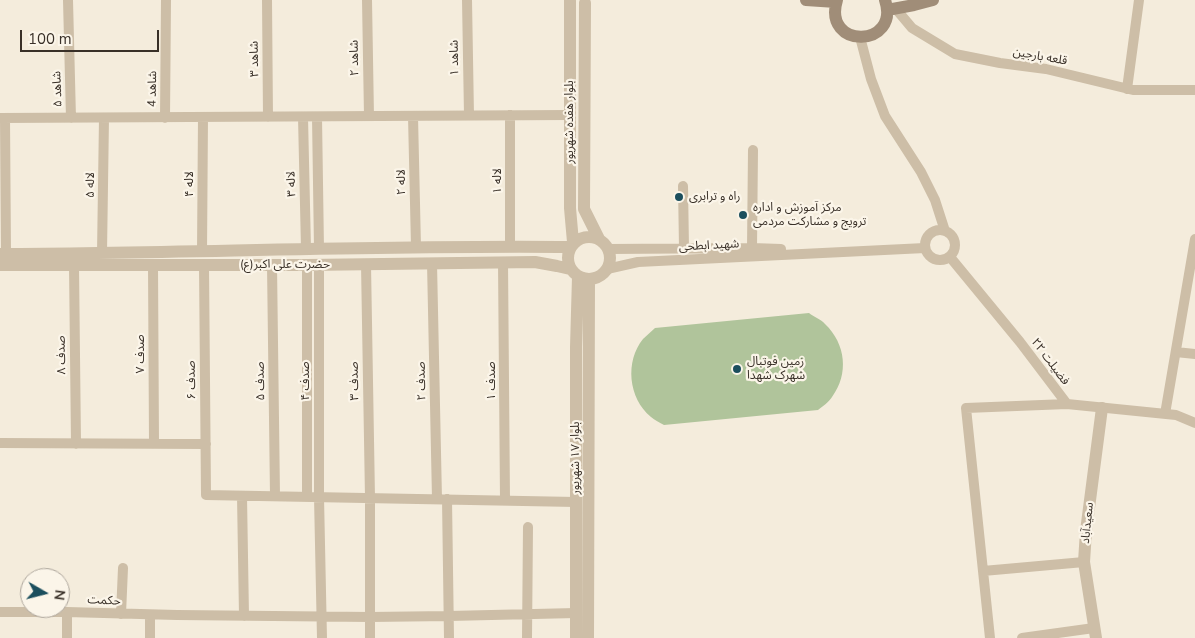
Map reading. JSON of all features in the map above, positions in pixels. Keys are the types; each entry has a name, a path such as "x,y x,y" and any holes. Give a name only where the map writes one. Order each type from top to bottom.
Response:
{"main road":[{"path":"806,0 836,1 834,14 839,26 848,34 860,37 870,36 879,30 885,21 890,6 933,0"}],"street":[{"name":"شاهد ۵","path":"68,0 71,118"},
{"name":"شاهد 4","path":"165,118 166,0"},
{"name":"شاهد ۳","path":"267,0 268,117"},
{"name":"شاهد ۲","path":"367,0 369,116"},
{"name":"شاهد ۱","path":"467,0 469,115"},
{"path":"569,0 576,3 588,1"},
{"name":"بلوار هفده شهریور","path":"569,0 571,245"},
{"path":"1127,89 1139,0"},
{"name":"بلوار هفده شهریور","path":"588,1 584,209 604,244"},
{"name":"قلعه بارجین","path":"890,6 912,28 954,54 1046,69 1133,90 1195,90"},
{"path":"860,37 871,79 885,116 921,172 935,200 945,231"},
{"path":"3,254 3,118 569,114"},
{"name":"لاله ۱","path":"510,115 510,247"},
{"name":"لاله ۲","path":"413,116 416,247"},
{"name":"لاله ۴","path":"202,252 203,117"},
{"name":"لاله ۳","path":"303,117 312,249"},
{"name":"لاله ۳","path":"312,249 317,117"},
{"name":"لاله ۵","path":"102,253 104,118"},
{"path":"752,248 753,150"},
{"path":"683,186 684,248"},
{"path":"937,230 945,231 952,235 955,242 955,250 950,257 943,261 935,260 928,255 925,248 926,240 930,233 937,230"},
{"path":"591,236 604,244 610,258 608,269 600,277 579,276 567,258 571,245 581,238 591,236"},
{"path":"1165,414 1195,239"},
{"name":"شهید ابطحی","path":"604,244 684,248 752,248 812,254"},
{"name":"حضرت علی اکبر(ع)","path":"0,265 102,253 571,245"},
{"path":"485,247 485,262"},
{"name":"شهید ابطحی","path":"608,269 638,262 925,248"},
{"path":"312,249 313,265"},
{"name":"حضرت علی اکبر(ع)","path":"3,254 74,265 313,265 535,262 557,266 579,276"},
{"name":"فضیلت ۲۲","path":"950,257 1020,342 1067,404 1165,414 1195,423"},
{"name":"صدف ۱","path":"504,262 504,500"},
{"name":"صدف ۲","path":"432,263 449,638"},
{"name":"صدف ۳","path":"366,264 370,638"},
{"name":"صدف ۸","path":"74,265 76,444"},
{"name":"صدف ۷","path":"153,265 154,443"},
{"name":"صدف ۶","path":"204,265 206,495 242,496"},
{"name":"صدف ۵","path":"272,265 275,496"},
{"name":"صدف ۴","path":"307,497 313,265"},
{"name":"صدف ۴","path":"313,265 322,638"},
{"name":"بلوار ۱۷ شهریور","path":"576,638 576,347 579,276"},
{"name":"بلوار ۱۷ شهریور","path":"579,276 588,638"},
{"path":"1176,352 1195,354"},
{"path":"990,638 966,408 1067,404"},
{"name":"سعیدآباد","path":"1095,633 1084,562 1102,408"},
{"path":"0,443 206,444"},
{"path":"244,616 242,496 576,502"},
{"path":"527,638 528,527"},
{"path":"983,571 1084,562"},
{"path":"121,614 123,568"},
{"name":"حکمت","path":"0,612 20,612"},
{"name":"حکمت","path":"70,612 150,615 370,617 576,612"},
{"path":"150,615 150,638"},
{"path":"67,618 67,638"},
{"path":"1028,638 1095,633"}],"green space":[{"name":"زمین فوتبال شهرک شهدا","path":"809,313 823,322 832,332 841,350 843,359 841,379 837,388 829,401 818,410 664,425 651,417 638,400 632,379 633,358 643,339 655,328"}],"place":[{"name":"راه و ترابری","path":"679,197"},
{"name":"مرکز آموزش و اداره ترویج و مشارکت مردمی","path":"743,215"},
{"name":"زمین فوتبال شهرک شهدا","path":"737,369"}]}
